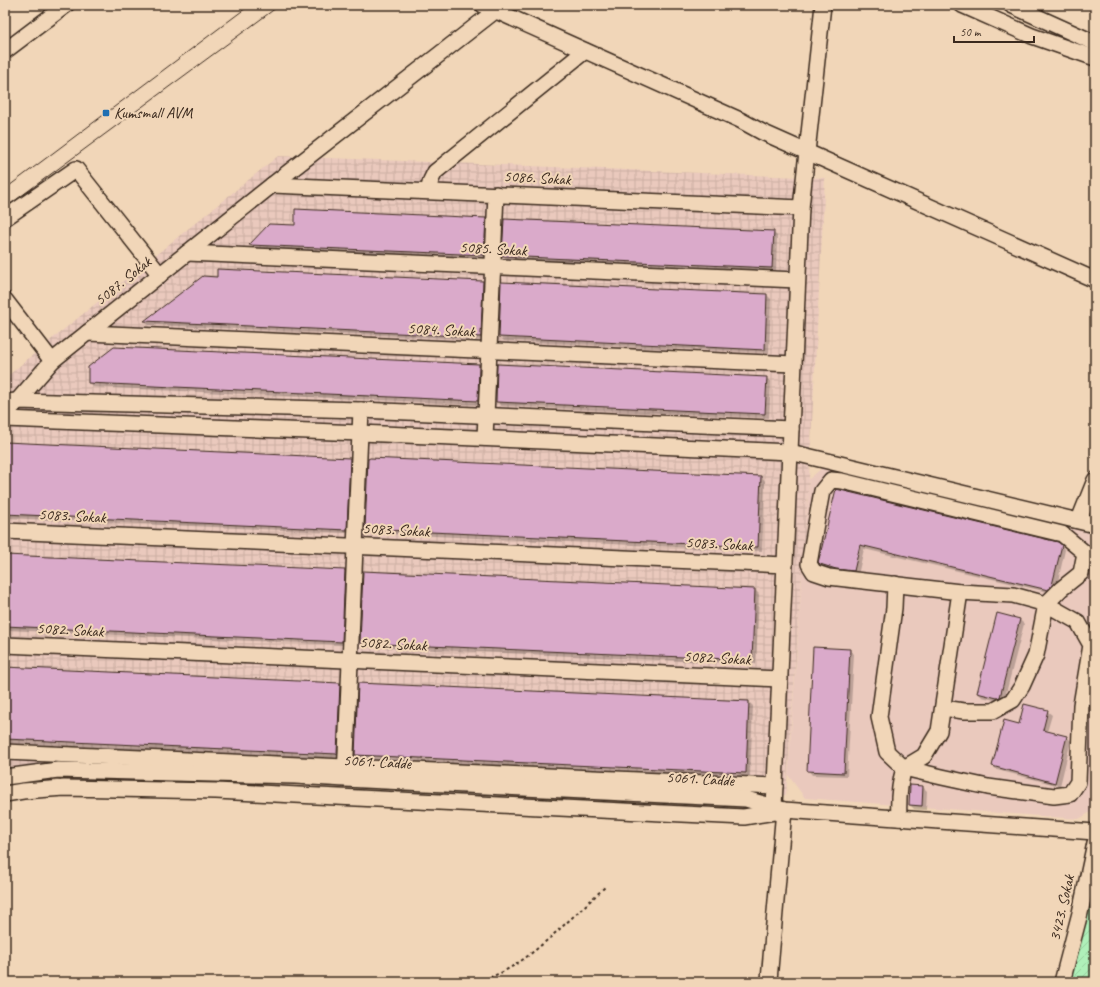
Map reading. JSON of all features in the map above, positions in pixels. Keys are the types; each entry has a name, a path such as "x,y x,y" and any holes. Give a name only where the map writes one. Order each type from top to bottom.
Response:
{"street":[{"path":"5,51 66,5"},
{"path":"769,980 779,809 775,786 800,208 823,5"},
{"path":"962,5 1032,36 1095,58"},
{"path":"1011,5 1095,42"},
{"path":"489,8 740,120 806,152 1095,280"},
{"name":"5087. Sokak","path":"5,415 11,401 52,361 272,185 489,8"},
{"path":"428,191 435,172 585,51"},
{"path":"5,218 76,169 160,274"},
{"name":"5086. Sokak","path":"272,185 800,208"},
{"path":"485,438 496,194"},
{"name":"5085. Sokak","path":"187,253 797,280"},
{"path":"5,300 52,361"},
{"name":"5084. Sokak","path":"87,333 794,364"},
{"path":"11,401 361,410 791,429"},
{"path":"346,773 361,410"},
{"path":"5,419 790,452 1095,525"},
{"path":"895,584 894,608 879,717 887,752 904,768 988,786 1054,796 1070,794 1078,782 1082,705 1091,645 1078,622 1046,604 1013,595 960,592 895,584 829,578 814,572 809,564 822,491 831,480 842,481 1062,534 1085,553 1081,574 1046,604 1036,655 1022,686 1013,700 993,711 964,711 943,708"},
{"path":"1079,520 1095,480"},
{"name":"5083. Sokak","path":"5,531 785,565"},
{"path":"899,818 898,805 900,781 904,768 924,756 939,731 960,592"},
{"name":"5082. Sokak","path":"5,645 780,679"},
{"path":"5,752 346,773 775,786"},
{"name":"5061. Cadde","path":"5,777 58,770 295,776 346,773 746,799 779,809"},
{"path":"5,794 64,788 216,791 744,817 779,809 1095,832"},
{"name":"3423. Sokak","path":"1062,982 1080,913 1095,843"}],"path":[{"path":"472,982 489,978 525,958 605,887"},
{"path":"400,982 426,978 435,978 450,982"}],"shaded area":[{"path":"278,156 825,178 809,479 786,795 54,764 5,772 5,378"},
{"path":"822,468 1095,533 1095,809 1079,819 805,798 788,775 809,479"}],"green space":[{"path":"1095,877 1095,982 1069,982"}],"building":[{"path":"295,209 486,218 484,255 249,245 269,224 295,225"},
{"path":"504,219 774,231 772,268 502,256"},
{"path":"217,269 483,281 481,337 144,321 203,276 217,277"},
{"path":"501,282 767,294 765,350 499,337"},
{"path":"114,347 479,364 478,401 88,383 88,367"},
{"path":"497,364 767,377 765,414 496,402"},
{"path":"5,442 350,458 347,530 5,514"},
{"path":"368,459 761,476 758,547 365,529"},
{"path":"836,489 1058,542 1062,545 1052,585 1048,590 860,545 854,571 836,569 820,564 818,562"},
{"path":"5,555 345,570 342,642 5,626"},
{"path":"363,571 755,589 752,660 360,643"},
{"path":"997,613 1020,619 1000,697 997,698 977,693"},
{"path":"813,647 850,649 844,773 807,771"},
{"path":"5,667 340,683 337,754 5,739"},
{"path":"358,683 749,701 746,773 355,755"},
{"path":"1024,704 1048,710 1043,730 1067,736 1055,783 992,766 1004,720 1019,724"},
{"path":"910,785 923,786 922,806 909,805"}],"tram line":[{"path":"5,189 250,5"},
{"path":"5,208 280,5"}],"place":[{"name":"Kumsmall AVM","path":"106,113"}]}
